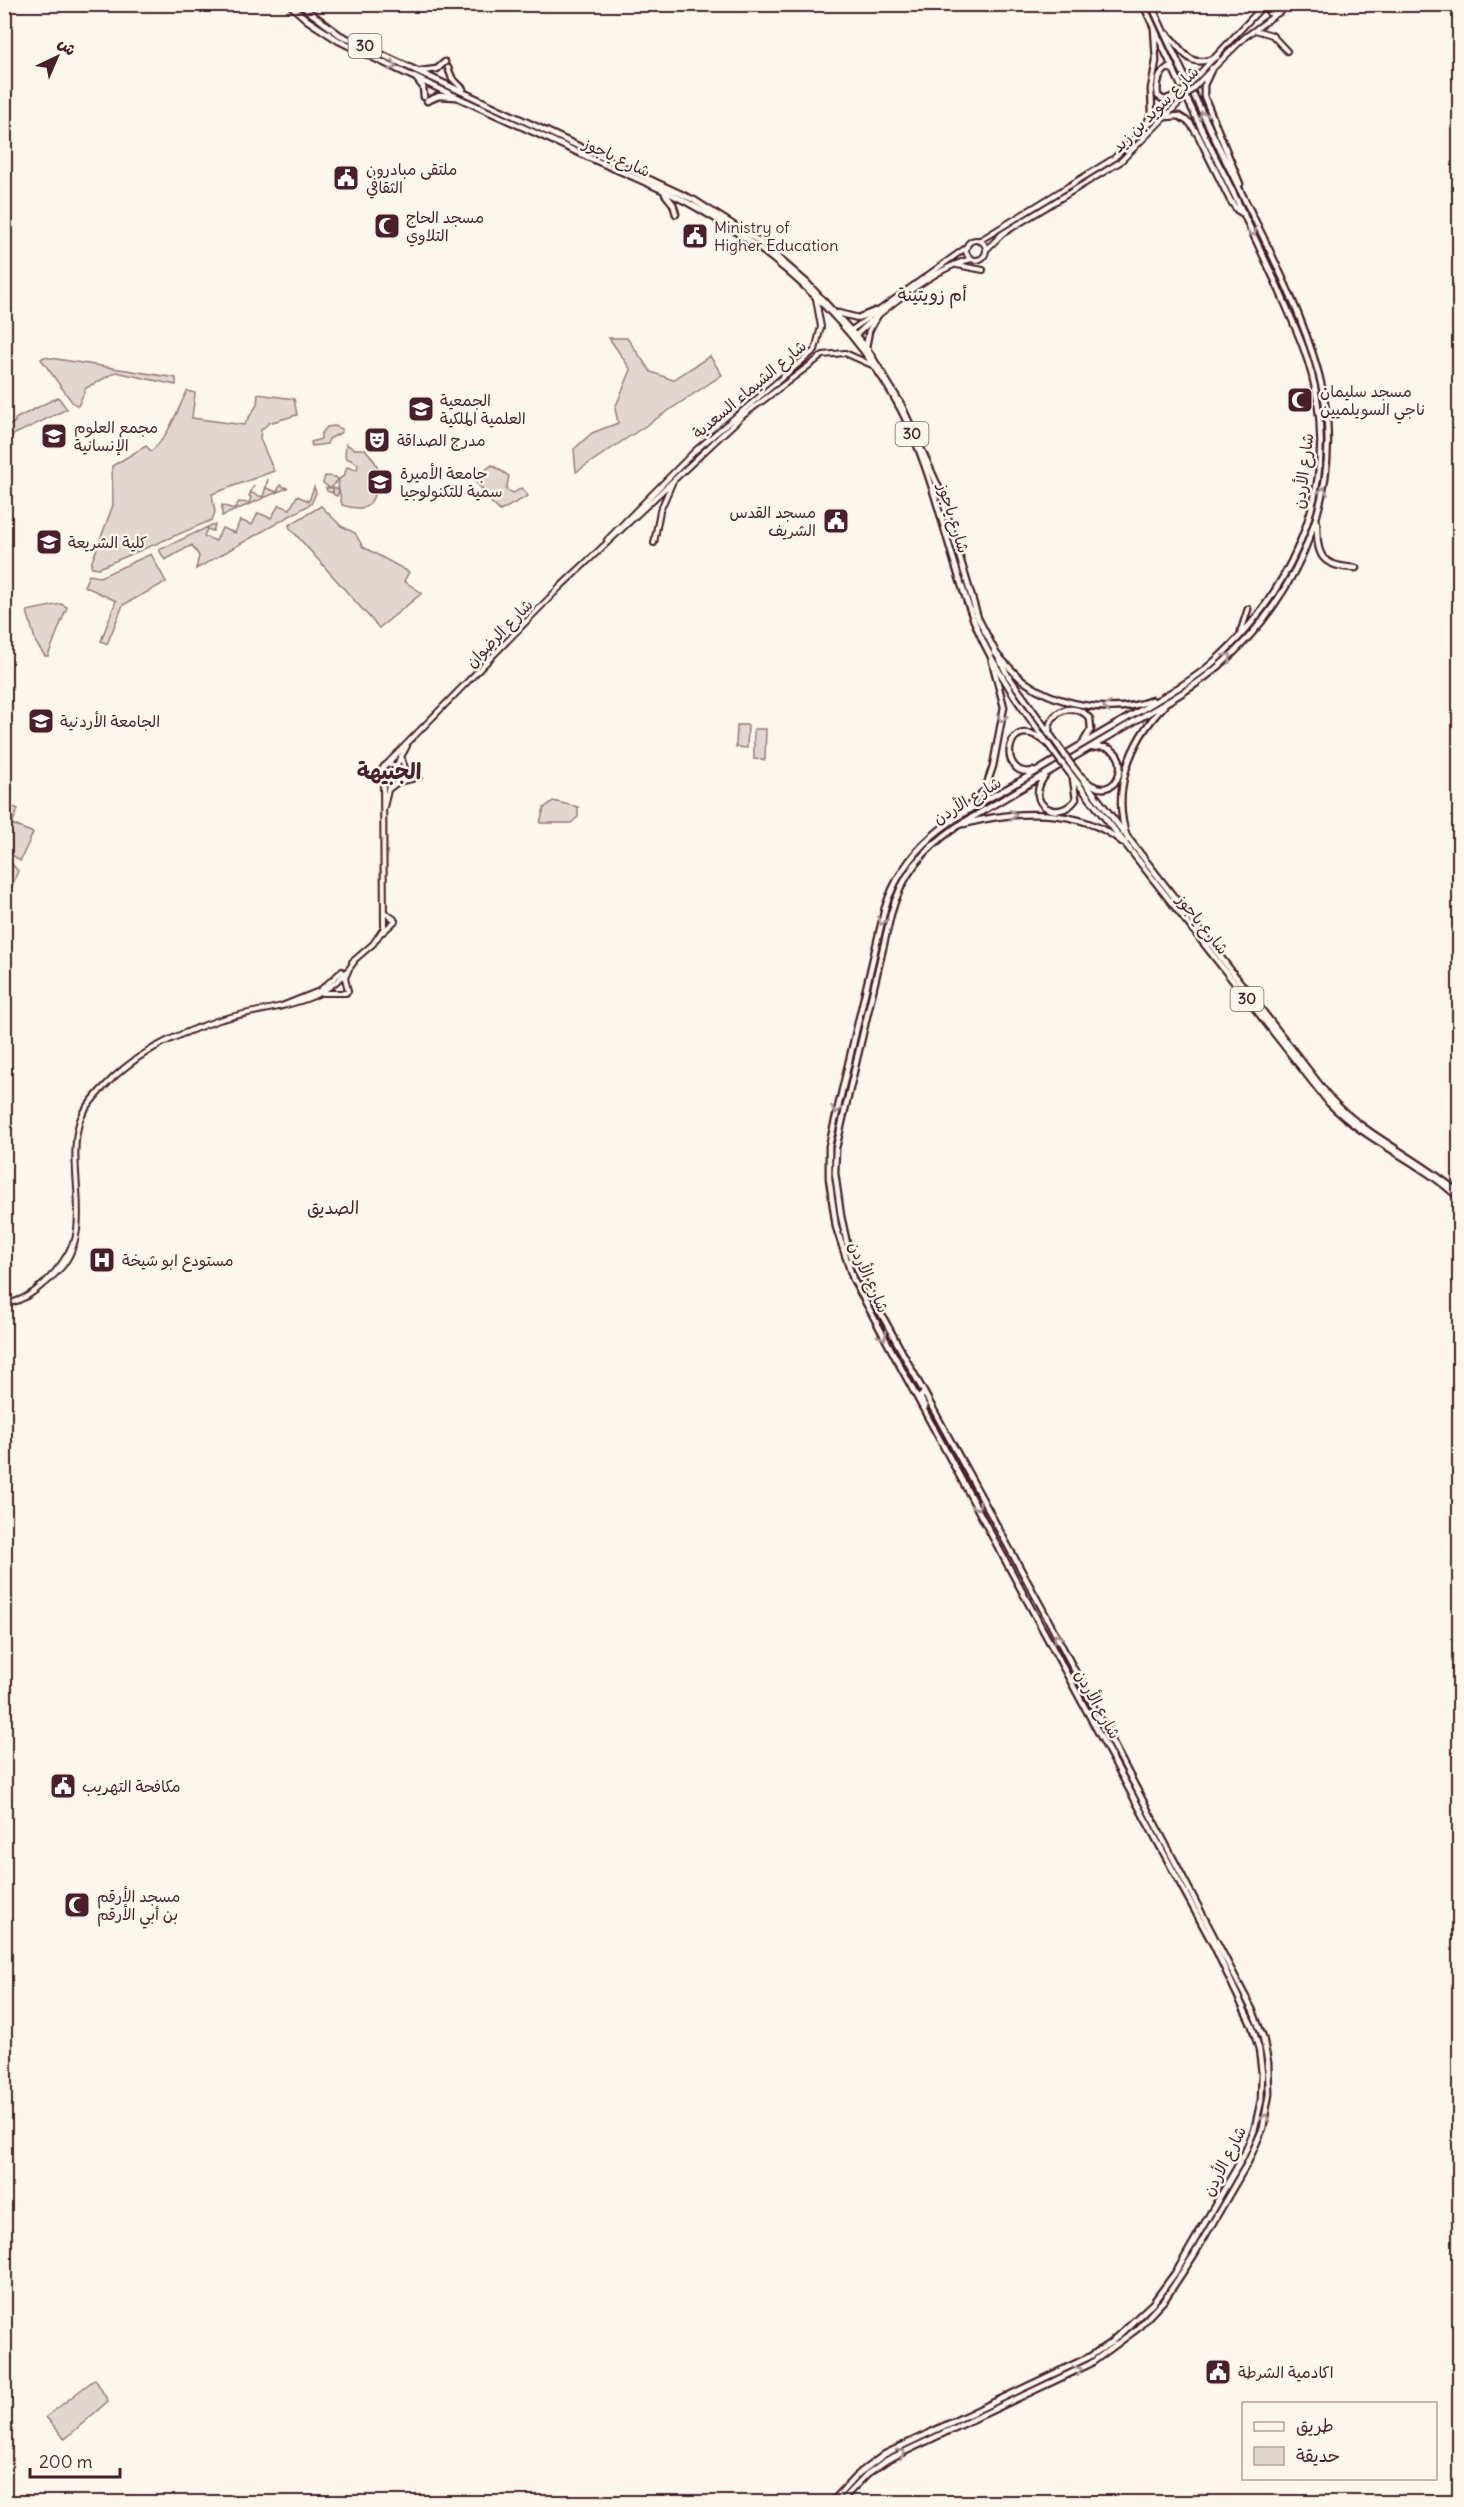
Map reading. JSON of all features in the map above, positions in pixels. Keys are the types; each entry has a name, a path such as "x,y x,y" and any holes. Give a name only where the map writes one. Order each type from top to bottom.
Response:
{"main road":[{"name":"شارع ياجوز","path":"289,4 331,37 692,205 749,240 850,331"},
{"name":"شارع ياجوز","path":"299,4 340,35 714,212 778,256 835,312 854,337 902,413 925,465 964,594 992,661 1048,744 1122,842 1329,1103 1352,1124 1417,1166 1460,1199"},
{"name":"شارع الأردن","path":"832,2502 858,2474 885,2454 1089,2357 1110,2343 1143,2314 1178,2269 1243,2157 1254,2131 1261,2101 1262,2073 1259,2049 1243,2005 1121,1771 853,1279 842,1250 830,1192 829,1146 889,895 911,856 952,821 1163,697 1209,666 1237,639 1275,593 1297,553 1309,518 1321,440 1317,399 1306,357 1244,214 1143,4"},
{"name":"شارع الأردن","path":"840,2502 867,2474 887,2460 1083,2368 1114,2348 1142,2324 1173,2289 1248,2162 1263,2128 1269,2094 1265,2046 1249,2002 930,1401 860,1275 848,1248 837,1194 836,1148 894,902 904,879 921,854 956,827 1170,700 1225,660 1265,617 1298,567 1316,519 1325,478 1328,442 1319,376 1291,301 1151,4"},
{"path":"1264,5 1269,13 1275,15"},
{"name":"شارع سويد بن زيد","path":"1199,78 1264,5"},
{"name":"شارع سويد بن زيد","path":"979,241 1105,164 1143,132 1199,78 1285,5"},
{"path":"1143,132 1152,111 1151,89 1156,61 1153,26"},
{"path":"1254,30 1272,35 1287,51"},
{"path":"1164,32 1192,60 1204,62 1217,57"},
{"path":"419,71 435,70 445,62"},
{"path":"448,68 456,83 472,96"},
{"path":"1175,72 1169,68 1164,70 1158,80 1157,94 1163,100 1182,94"},
{"path":"1212,68 1204,85 1203,96 1246,203"},
{"path":"411,75 422,86 426,99 439,96 462,98"},
{"name":"شارع سويد بن زيد","path":"986,250 1002,234 1120,162 1165,117 1182,94"},
{"path":"1165,117 1179,116 1192,126 1230,200 1237,210 1244,214"},
{"path":"664,192 673,204 676,214"},
{"path":"850,331 877,313 954,265 982,258 986,250 979,241 970,242 967,247 877,313 854,337"},
{"path":"967,247 967,255 972,259"},
{"path":"954,265 971,266 983,270"},
{"name":"شارع الشيماء السعدية","path":"724,429 813,353 818,346 821,333 816,299"},
{"path":"835,312 858,318 877,313"},
{"path":"866,347 869,331 877,313"},
{"name":"شارع ياجوز","path":"854,337 866,347 898,397 921,443 939,488 967,588 994,652 1049,734 1128,840 1337,1106 1354,1121 1425,1167 1460,1194"},
{"path":"813,353 817,358"},
{"name":"شارع الشيماء السعدية","path":"662,484 714,437 817,358 828,354 845,353 873,366"},
{"name":"شارع الرضوان","path":"606,543 714,437"},
{"path":"654,543 660,511 675,477"},
{"name":"شارع الرضوان","path":"386,765 662,484"},
{"path":"1316,519 1317,546 1320,556 1332,564 1356,568"},
{"path":"1237,639 1245,623 1248,609"},
{"path":"994,652 1021,678 1037,688 1076,702 1124,708 1163,697"},
{"path":"952,821 982,795 990,776 1004,706 992,661"},
{"path":"1128,840 1122,810 1127,762 1146,727 1170,700"},
{"path":"1049,734 1049,724 1055,715 1068,709 1079,710 1089,717 1091,724 1089,736 1081,745"},
{"path":"1042,768 1026,772 1019,770 1010,758 1009,746 1017,735 1025,733 1036,734 1048,744"},
{"name":"شارع الرضوان","path":"395,768 400,755 411,741"},
{"path":"1081,776 1090,786 1101,789 1113,784 1120,770 1118,755 1112,749 1098,747 1083,751"},
{"path":"400,755 405,768 419,777"},
{"path":"383,932 382,770 386,765 395,768 395,774 391,778 384,807"},
{"path":"1050,771 1037,791 1040,800 1049,809 1062,810 1074,803 1077,795 1073,779"},
{"path":"383,775 391,778"},
{"path":"387,792 396,783 412,779"},
{"path":"956,827 993,816 1023,814 1063,817 1096,824 1122,842"},
{"path":"321,993 394,920 384,911"},
{"path":"4,1304 19,1301 66,1263 76,1237 78,1217 76,1138 82,1116 94,1098 146,1051 217,1021 278,1008 321,993 347,992 345,978 352,964"},
{"path":"278,1008 319,991 352,964"},
{"path":"889,1328 917,1386 913,1386 902,1372"},
{"path":"930,1401 925,1395 921,1396 947,1451"}],"green space":[{"path":"609,338 627,338 651,372 673,380 710,356 722,375 576,472 574,449 592,433 618,423 615,408 631,370"},
{"path":"44,357 176,378 176,385 116,372 86,388 78,406 72,402 41,359"},
{"path":"187,391 195,393 192,418 244,425 257,405 258,394 294,399 297,415 269,423 261,430 260,439 274,471 212,494 215,512 212,520 99,568 92,567 91,564 113,505 112,466 146,446 151,451 157,446 172,424"},
{"path":"58,397 67,409 7,438 5,428 15,422 15,419"},
{"path":"335,426 342,429 342,432 329,439 327,444 312,446 311,442 321,439 321,434 327,427"},
{"path":"346,444 354,449 365,449 379,471 374,497 368,506 363,508 342,505 339,490 337,496 334,495 333,490 332,493 327,491 326,488 330,488 323,483 325,476 336,477 338,480 331,488 338,489 339,479 344,476 347,467 357,470 358,464 345,457"},
{"path":"492,465 509,476 506,490 514,493 521,488 528,496 500,511 481,493 483,490 473,479"},
{"path":"268,479 266,488 277,492 280,485 287,488 222,516 222,505 234,509 239,502 249,503 251,497 249,496 254,485 251,493 263,497"},
{"path":"314,487 316,493 311,504 196,569 199,556 192,545 165,560 159,550 212,525 215,525 213,531 207,529 204,536 216,541 222,528 235,533 240,520 252,525 258,513 271,518 279,505 290,509 297,496 309,501"},
{"path":"321,506 341,526 355,533 363,547 409,572 404,581 422,593 379,628 290,528 289,525"},
{"path":"151,554 166,582 123,605 107,644 101,641 116,601 84,586 89,575 100,577"},
{"path":"61,604 67,607 48,656 45,656 36,643 27,611"},
{"path":"737,725 748,725 747,748 736,747"},
{"path":"754,729 766,729 765,760 754,759"},
{"path":"553,801 578,807 578,817 571,823 540,823 544,808"},
{"path":"5,804 18,809 12,824 33,833 20,861 5,849"},
{"path":"5,856 18,871 5,904"},
{"path":"95,2379 108,2401 65,2439 46,2417"}],"place":[{"name":"ملتقى مبادرون الثقافي","path":"346,178"},
{"name":"مسجد الحاج التلاوي","path":"387,226"},
{"name":"Ministry of Higher Education","path":"695,236"},
{"name":"مسجد سليمان ناجي السويلميين","path":"1300,400"},
{"name":"الجمعية العلمية الملكية","path":"421,409"},
{"name":"مجمع العلوم الإنسانية","path":"54,436"},
{"name":"مدرج الصداقة","path":"377,440"},
{"name":"جامعة الأميرة سمية للتكنولوجيا","path":"380,482"},
{"name":"مسجد القدس الشريف","path":"836,521"},
{"name":"كلية الشريعة","path":"49,542"},
{"name":"الجامعة الأردنية","path":"41,721"},
{"name":"مستودع ابو شيخة","path":"102,1260"},
{"name":"مكافحة التهريب","path":"63,1786"},
{"name":"مسجد الأرقم بن أبي الأرقم","path":"77,1905"},
{"name":"اكادمية الشرطة","path":"1218,2372"}],"district":[{"name":"أم زويتينة","path":"932,295"},
{"name":"الجبيهة","path":"389,771"},
{"name":"الصديق","path":"333,1208"}]}
